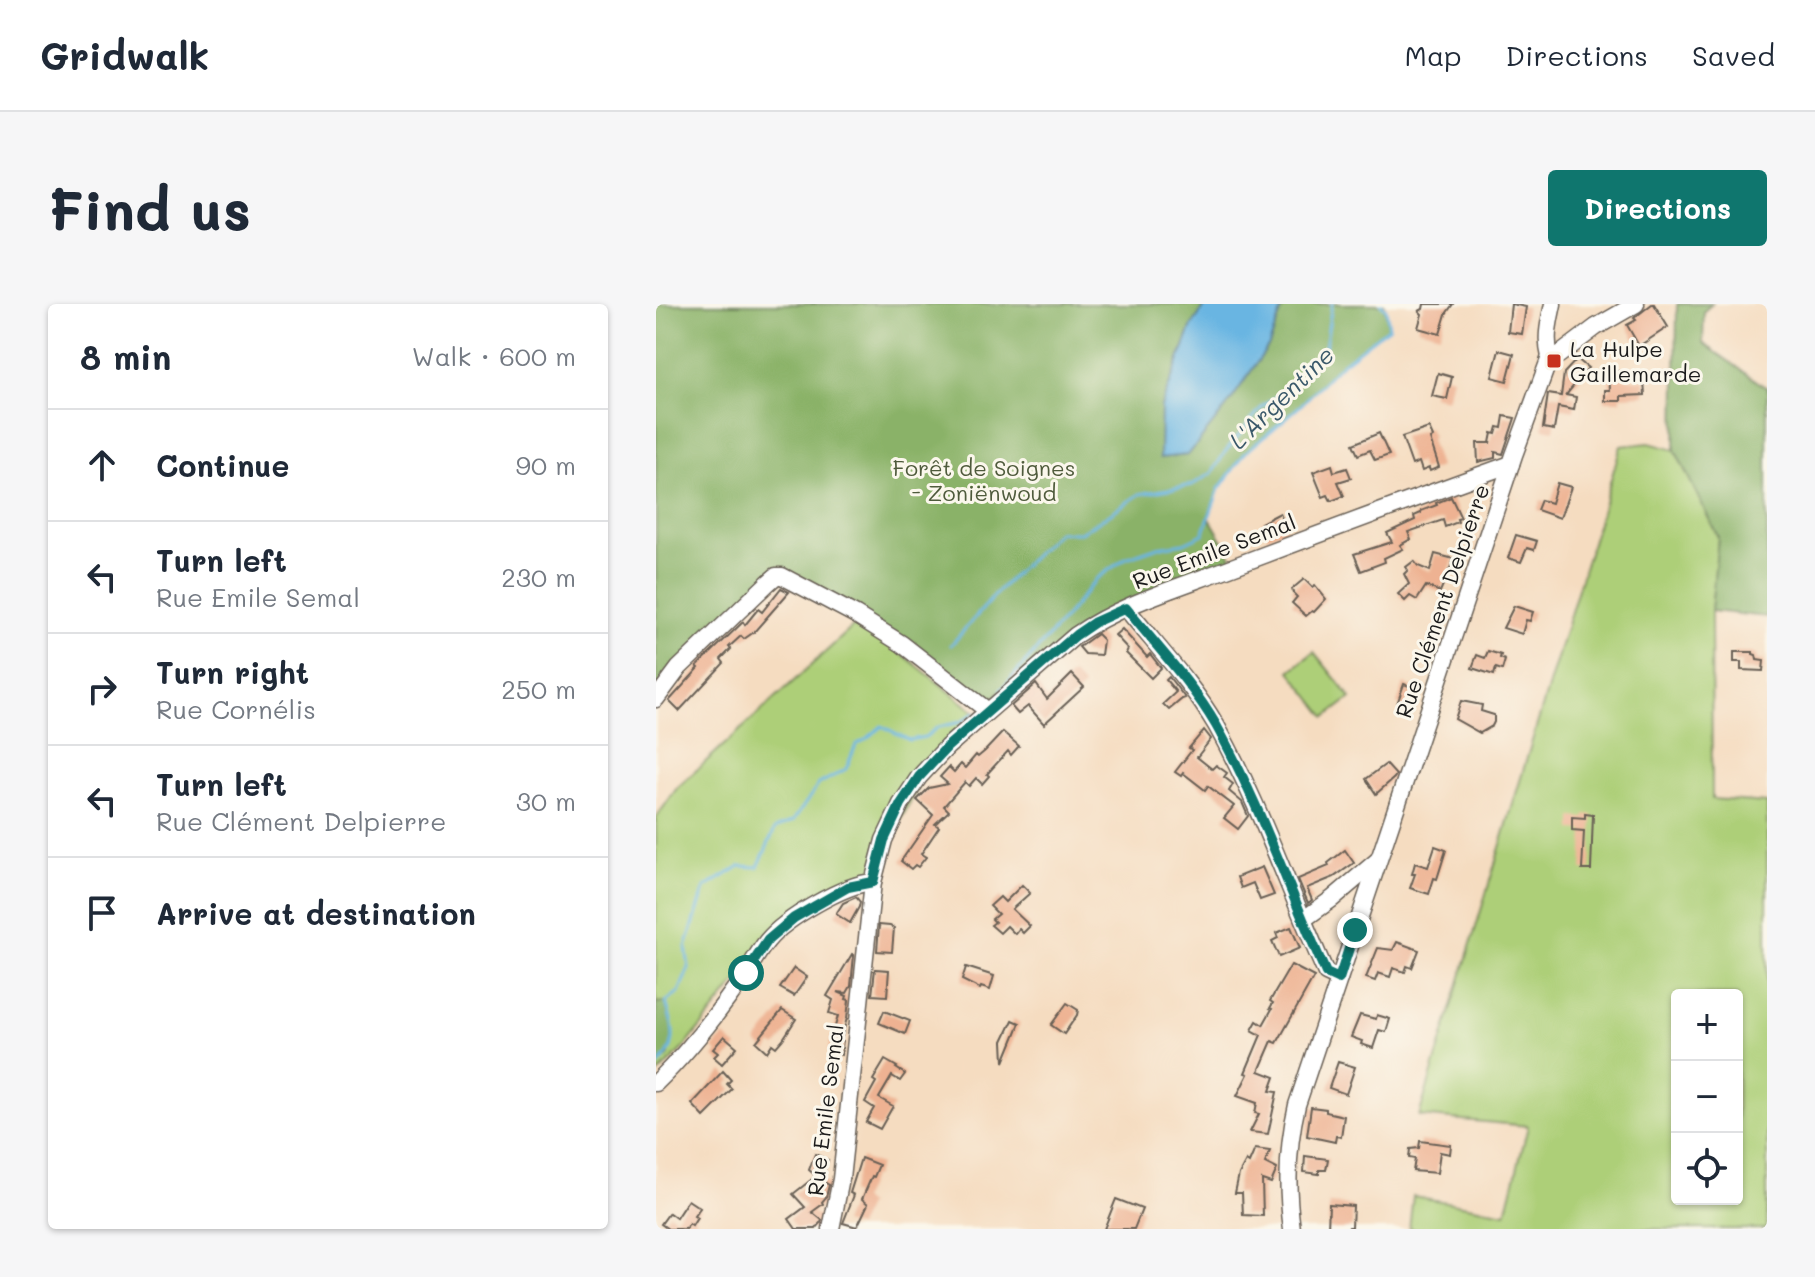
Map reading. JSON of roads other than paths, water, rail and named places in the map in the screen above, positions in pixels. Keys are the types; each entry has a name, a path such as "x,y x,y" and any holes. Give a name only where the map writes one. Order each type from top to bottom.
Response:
{"street":[{"path":"1553,304 1546,333 1550,357 1559,355 1596,327 1636,304"},
{"name":"Rue Clément Delpierre","path":"1292,1229 1288,1200 1291,1130 1378,860 1550,357"},
{"name":"Rue Emile Semal","path":"831,1229 841,1179 873,882 884,840 901,804 919,777 947,747 1095,622 1337,527 1511,464"},
{"path":"656,699 679,668 776,576 782,576 856,615 902,644 988,711"},
{"path":"1126,608 1193,689 1216,725 1241,775 1326,973 1339,979"},
{"path":"1304,919 1378,860"},
{"path":"656,1083 692,1046 768,940 794,918 848,887 873,882"}],"water":[{"path":"1206,304 1270,304 1282,309 1269,345 1188,455 1160,458 1161,407 1192,326"}],"waterway":[{"name":"L'Argentine","path":"951,645 1002,587 1058,532 1080,533 1140,494 1192,485 1212,473 1263,406 1297,382 1324,354 1332,304"},
{"name":"L'Argentine","path":"1001,690 1096,579 1126,558 1158,547 1184,543 1203,534 1219,489 1245,453 1300,406 1340,365 1389,327 1386,309 1381,304"},
{"name":"L'Argentine","path":"656,1068 672,1045 673,1030 666,1002 679,992 689,968 686,947 705,888 740,866 758,867 775,829 793,821 819,784 846,769 856,745 882,726 909,740 925,737 938,727 961,722 975,712"}],"place":[{"name":"La Hulpe Gaillemarde","path":"1554,361"}],"park label":[{"name":"Forêt de Soignes - Zoniënwoud","path":"984,480"}]}
